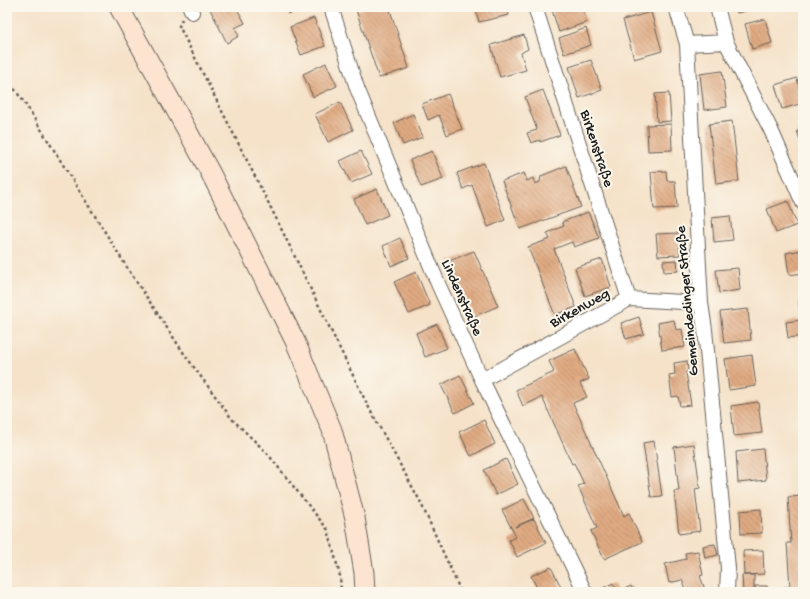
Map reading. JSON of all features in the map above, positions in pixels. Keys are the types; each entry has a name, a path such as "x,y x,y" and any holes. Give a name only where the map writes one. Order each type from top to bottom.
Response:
{"main road":[{"path":"119,7 210,172 295,341 332,430 355,518 364,573 365,592"}],"street":[{"name":"Lindenstraße","path":"331,7 357,88 438,286 482,380 586,592"},
{"name":"Birkenstraße","path":"535,7 629,299"},
{"name":"Gemeindedinger Straße","path":"676,7 686,44 701,303 705,330 727,560 727,592"},
{"path":"717,7 726,42 771,130 803,203"},
{"path":"686,44 726,42"},
{"name":"Birkenweg","path":"482,380 629,299 701,303"}],"path":[{"path":"191,10 179,26 367,404 420,501 461,592"},
{"path":"7,79 24,102 128,268 185,355 232,418 267,453 328,530 340,576 341,592"}],"building":[{"path":"209,7 236,7 245,23 235,28 239,36 227,43"},
{"path":"284,7 300,7 288,14"},
{"path":"367,7 389,7 409,68 379,78 356,10"},
{"path":"475,7 507,7 509,15 479,22"},
{"path":"551,7 582,7 587,22 559,32"},
{"path":"735,7 749,7 750,10 737,13"},
{"path":"651,12 662,51 634,59 623,20"},
{"path":"314,18 325,46 301,55 290,27"},
{"path":"765,19 772,43 752,49 745,24"},
{"path":"586,28 591,45 564,54 559,38"},
{"path":"524,35 528,49 521,53 526,70 500,77 491,45"},
{"path":"591,60 602,90 579,98 569,67"},
{"path":"326,63 337,86 313,97 303,74"},
{"path":"722,71 727,107 704,110 700,74"},
{"path":"797,78 803,103 782,109 775,85"},
{"path":"543,90 560,135 540,142 540,140 531,143 527,133 537,130 525,97"},
{"path":"669,93 671,121 657,122 655,94"},
{"path":"448,94 462,129 447,135 439,115 428,120 422,104"},
{"path":"340,102 353,130 328,142 315,114"},
{"path":"413,114 423,137 403,145 394,123"},
{"path":"732,121 739,181 716,184 709,124"},
{"path":"671,124 672,150 648,151 647,125"},
{"path":"803,129 803,148 797,131"},
{"path":"361,151 372,174 351,183 340,161"},
{"path":"432,151 443,179 421,187 410,160"},
{"path":"484,163 505,220 488,227 472,185 463,189 457,173"},
{"path":"566,166 581,207 520,229 502,181 524,173 527,181 533,178 535,184 540,182 541,176"},
{"path":"666,171 667,181 675,181 677,208 654,209 651,172"},
{"path":"377,189 388,215 365,225 354,199"},
{"path":"788,201 797,225 776,233 767,209"},
{"path":"588,212 599,238 574,247 572,242 554,249 576,307 555,315 528,247 550,239 547,233 564,226 562,222"},
{"path":"730,216 733,240 714,242 712,218"},
{"path":"679,233 680,255 658,256 656,234"},
{"path":"400,238 409,258 391,266 383,246"},
{"path":"803,250 803,273 789,275 786,253"},
{"path":"474,251 498,306 473,317 449,261"},
{"path":"602,259 611,287 585,296 575,268"},
{"path":"677,260 678,271 664,272 663,261"},
{"path":"738,268 740,290 719,293 716,270"},
{"path":"416,272 430,305 409,314 394,282"},
{"path":"803,301 803,336 788,338 786,322 801,320 799,302"},
{"path":"748,309 751,340 724,343 720,312"},
{"path":"639,317 644,334 626,339 621,323"},
{"path":"674,320 676,330 682,329 685,347 662,350 658,323"},
{"path":"437,324 447,348 425,357 416,333"},
{"path":"575,349 589,379 580,383 587,397 573,403 624,516 629,513 642,542 604,559 591,531 597,528 578,486 584,484 574,463 572,464 542,397 523,406 516,390 554,372 549,361"},
{"path":"752,355 756,386 729,390 725,359"},
{"path":"687,361 688,372 686,372 691,405 680,406 678,396 672,397 669,375 675,374 674,363"},
{"path":"460,375 474,403 455,413 441,385"},
{"path":"758,402 762,433 734,436 731,406"},
{"path":"484,420 495,444 471,456 459,432"},
{"path":"654,441 662,496 651,497 643,443"},
{"path":"694,444 700,488 695,489 700,531 679,534 674,491 679,491 674,447"},
{"path":"763,449 766,480 738,483 736,452"},
{"path":"506,459 518,484 496,495 484,470"},
{"path":"803,496 803,592 785,592 784,587 790,587 787,543 791,543 788,497"},
{"path":"524,499 534,518 515,527 534,519 546,543 517,557 509,540 516,537 502,510"},
{"path":"761,509 762,533 741,534 740,511"},
{"path":"715,544 718,555 705,558 703,546"},
{"path":"763,550 764,574 744,575 743,551"},
{"path":"698,551 703,575 700,576 706,592 687,592 682,580 669,583 665,564 686,559 685,553"},
{"path":"551,567 563,592 539,592 531,576"},
{"path":"742,575 754,575 754,592 743,592"},
{"path":"613,583 618,592 605,592 603,588"},
{"path":"631,586 634,592 618,592"},
{"path":"755,586 767,586 767,592 756,592"}]}
